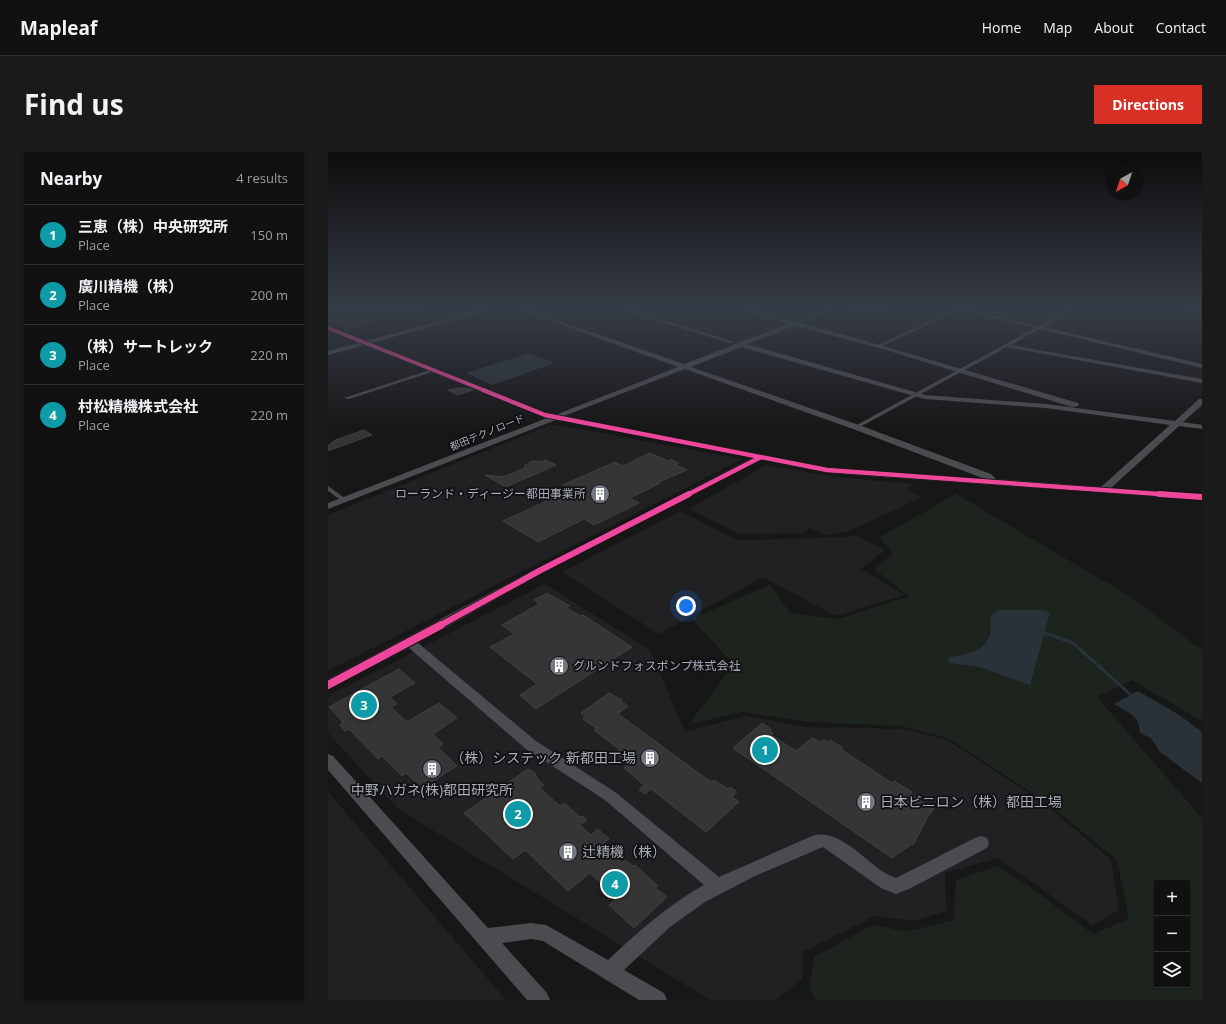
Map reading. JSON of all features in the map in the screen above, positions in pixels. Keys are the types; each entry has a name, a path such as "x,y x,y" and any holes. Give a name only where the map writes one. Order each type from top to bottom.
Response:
{"street":[{"path":"328,353 344,349"},
{"path":"379,349 549,416 827,470 1202,497"},
{"path":"631,349 856,427 988,476 993,482"},
{"name":"都田テクノロード","path":"328,506 341,498 722,349"},
{"path":"755,349 916,395 934,398 1046,406 1202,427"},
{"path":"886,349 1107,414"},
{"path":"856,427 1000,349"},
{"path":"1025,349 1202,381"},
{"path":"1127,349 1202,366"},
{"path":"347,398 435,370"},
{"path":"1103,490 1202,400"},
{"path":"328,685 532,575 761,457"},
{"path":"328,488 341,498"},
{"name":"都田テクノロード","path":"328,500 341,498"},
{"path":"410,642 531,745 610,796 718,887"},
{"path":"328,760 486,937 540,1000"},
{"path":"609,971 671,916 718,887 823,840 833,844 887,883 896,886 905,883 981,843"},
{"path":"486,937 531,931 546,933 657,1000"}],"shaded area":[{"path":"529,353 555,363 492,385 466,373"},
{"path":"552,424 742,459 328,671 328,515"},
{"path":"766,465 837,477 914,484 906,490 923,497 849,531 825,535 810,528 803,533 740,534 689,509"},
{"path":"956,494 1131,597 1202,649 1202,721 1132,680 1097,697 1202,818 1202,1000 817,1000 809,988 814,957 874,924 905,932 954,920 956,880 997,866 1026,884 1093,934 1129,919 1117,860 1045,801 948,738 902,726 808,722 743,712 689,724 734,664 691,619 770,585 790,613 838,619 909,596 874,569 893,554 880,537"},
{"path":"681,511 732,538 741,540 858,536 885,550 861,569 905,595 835,616 763,577 659,634 562,572"},
{"path":"545,584 650,650 685,732 745,716 807,727 904,729 947,740 1044,803 1111,860 1119,910 1092,925 998,858 945,873 946,911 914,921 875,916 803,952 802,979 776,1000 710,1000 398,809 328,733 328,696"},
{"path":"999,610 1040,610 1050,612 1030,685 980,667 949,663 948,658 966,654 982,647 990,635 991,615"},
{"path":"1138,691 1181,716 1202,732 1202,783 1160,752 1151,738 1140,733 1135,718 1114,704"},
{"path":"328,792 506,1000 328,1000"}],"building":[{"path":"458,388 473,390 458,395 448,390"},
{"path":"364,430 372,435 328,451 328,446 335,440"},
{"name":"ローランド・ディージー都田事業所","path":"650,453 668,461 671,459 679,463 676,465 687,470 659,482 660,483 630,498 639,503 594,525 584,519 538,542 503,521 571,490 563,485 615,462 623,466"},
{"path":"545,460 556,465 506,487 485,475 503,477 525,468 525,465 533,461 541,462"},
{"name":"グルンドフォスポンプ株式会社","path":"547,593 570,606 567,608 580,616 583,615 632,647 536,709 520,695 537,684 490,647 514,634 502,625 539,604 534,600"},
{"path":"399,669 415,683 390,697 397,704 391,707 407,722 439,703 457,718 433,734 443,744 438,747 457,766 422,788 406,773 402,776 382,756 378,759 349,729 345,731 340,725 343,722 329,707"},
{"name":"（株）システック 新都田工場","path":"609,693 622,700 621,701 628,706 618,714 711,782 714,780 728,789 730,787 737,792 732,797 739,802 706,832 651,789 645,794 639,790 644,785 624,768 629,763 615,753 620,750 594,730 596,728 583,719 586,717 581,713"},
{"name":"日本ビニロン（株）都田工場","path":"762,723 771,729 770,731 773,733 771,735 796,751 812,738 821,742 824,740 828,742 830,740 843,748 842,750 892,783 894,781 912,792 910,794 934,809 927,818 913,845 912,844 892,858 733,748"},
{"path":"528,769 534,772 539,781 544,785 540,788 560,806 564,803 580,817 583,816 587,820 580,825 591,835 598,829 609,839 601,845 622,863 625,860 633,866 635,865 658,886 655,888 667,897 634,928 609,905 617,898 590,873 568,891 525,850 513,859 464,813"}],"waterway":[{"path":"1042,632 1073,643 1132,696"}],"cycle path":[{"path":"379,349 545,415 793,464 827,470 1202,497"},
{"path":"328,685 539,571 761,457"}],"place":[{"name":"ローランド・ディージー都田事業所","path":"600,494"},
{"name":"グルンドフォスポンプ株式会社","path":"559,666"},
{"name":"（株）サートレック","path":"364,705"},
{"name":"三恵（株）中央研究所","path":"765,750"},
{"name":"（株）システック 新都田工場","path":"650,758"},
{"name":"中野ハガネ(株)都田研究所","path":"432,769"},
{"name":"日本ビニロン（株）都田工場","path":"866,802"},
{"name":"廣川精機（株）","path":"518,814"},
{"name":"辻精機（株）","path":"568,852"},
{"name":"村松精機株式会社","path":"615,884"}]}
